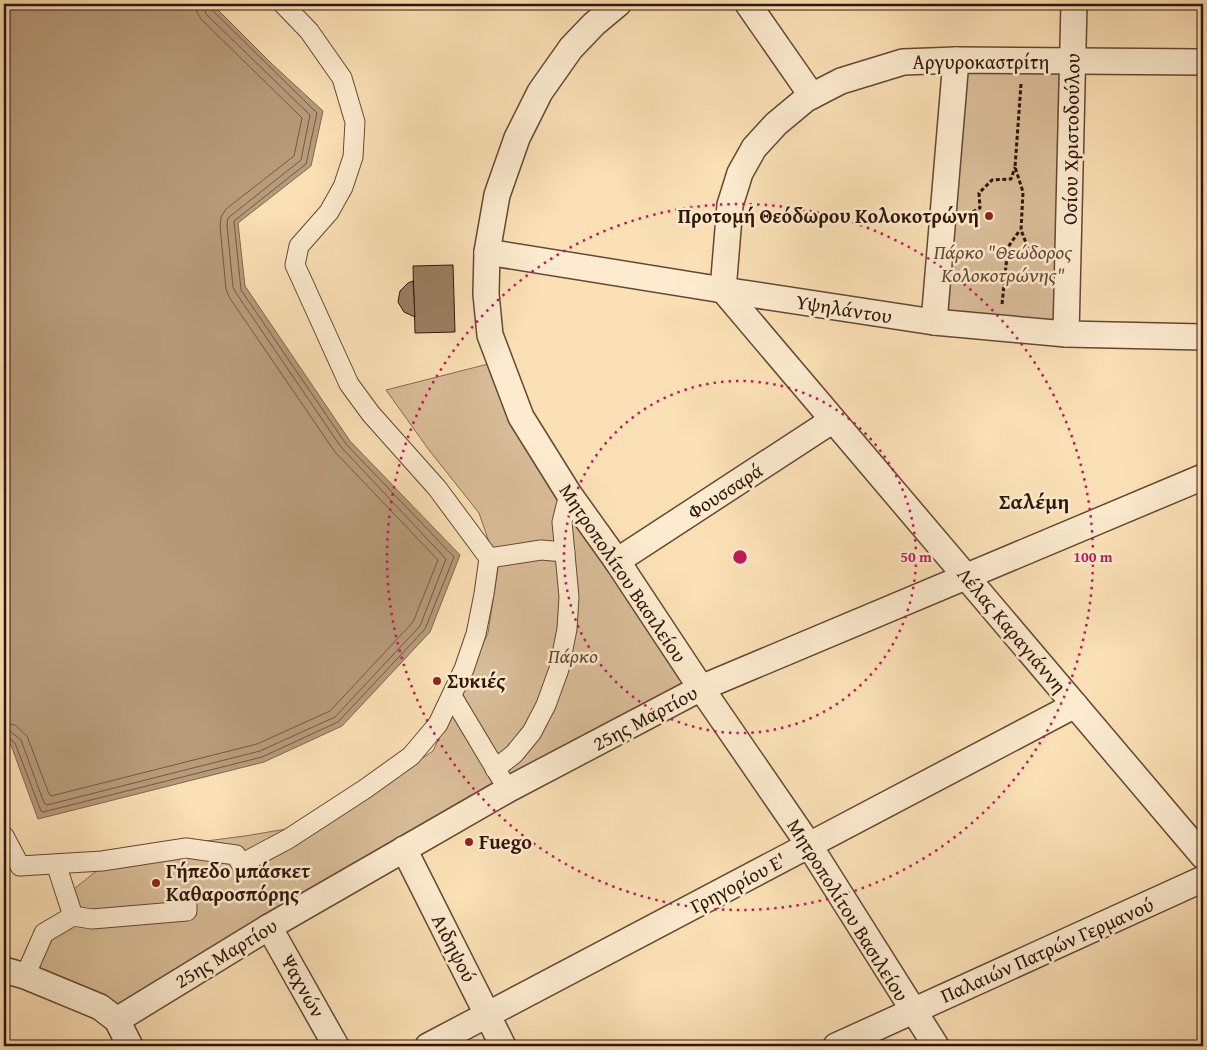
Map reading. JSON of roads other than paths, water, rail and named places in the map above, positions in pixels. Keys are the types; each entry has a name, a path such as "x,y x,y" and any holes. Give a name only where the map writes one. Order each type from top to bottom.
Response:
{"street":[{"path":"4,836 20,866 102,861 186,848 236,856 241,864 288,840 366,789 411,756 438,724 452,696 476,634 489,558 437,488 371,414 349,384 295,265 299,246 329,212 343,186 353,157 355,122 342,78 309,31 283,4"},
{"name":"Μητροπολίτου Βασιλείου","path":"618,4 594,24 571,48 540,92 517,138 497,195 487,252 486,294 490,335 522,417 570,494 809,845 912,1011 936,1046"},
{"path":"748,4 812,96"},
{"name":"Οσίου Χριστοδούλου","path":"1066,334 1074,4"},
{"path":"934,322 956,60"},
{"name":"Αργυροκαστρίτη","path":"723,290 730,205 740,173 754,148 776,124 812,96 841,81 903,62 956,60 1203,62"},
{"name":"Υψηλάντου","path":"487,252 934,322 1066,334 1203,337"},
{"name":"Λέλας Καραγιάννη","path":"723,290 1203,856"},
{"name":"Φουσσαρά","path":"617,561 833,420"},
{"name":"25ης Μαρτίου","path":"116,1020 269,927 509,789 701,688 1203,477"},
{"path":"495,769 514,754 532,732 546,705 559,669 567,629 569,597 562,522 570,494"},
{"path":"489,558 541,550 565,552"},
{"path":"452,696 509,789"},
{"name":"Γρηγορίου Ε'","path":"428,1046 1075,705"},
{"name":"Αιδηψού","path":"404,849 503,1046"},
{"path":"56,864 73,916"},
{"name":"Παλαιών Πατρών Γερμανού","path":"836,1046 1203,879"},
{"path":"130,1046 116,1020 100,1008 14,973 44,933 73,916 92,919 187,911 187,905"},
{"name":"Ψαχνών","path":"269,927 336,1046"}],"water":[{"path":"4,4 212,4 272,64 323,111 311,166 238,223 245,286 350,441 460,555 430,632 342,726 264,762 38,819 11,745 4,740"}],"place":[{"name":"Προτομή Θεόδωρου Κολοκοτρώνη","path":"989,216"},
{"name":"Συκιές","path":"437,681"},
{"name":"Fuego","path":"469,842"},
{"name":"Γήπεδο μπάσκετ Καθαροσπόρης","path":"156,883"}],"district":[{"name":"Σαλέμη","path":"1034,502"}],"park label":[{"name":"Πάρκο \"Θεώδορος Κολοκοτρώνης\"","path":"1003,264"},
{"name":"Πάρκο","path":"573,656"}]}
